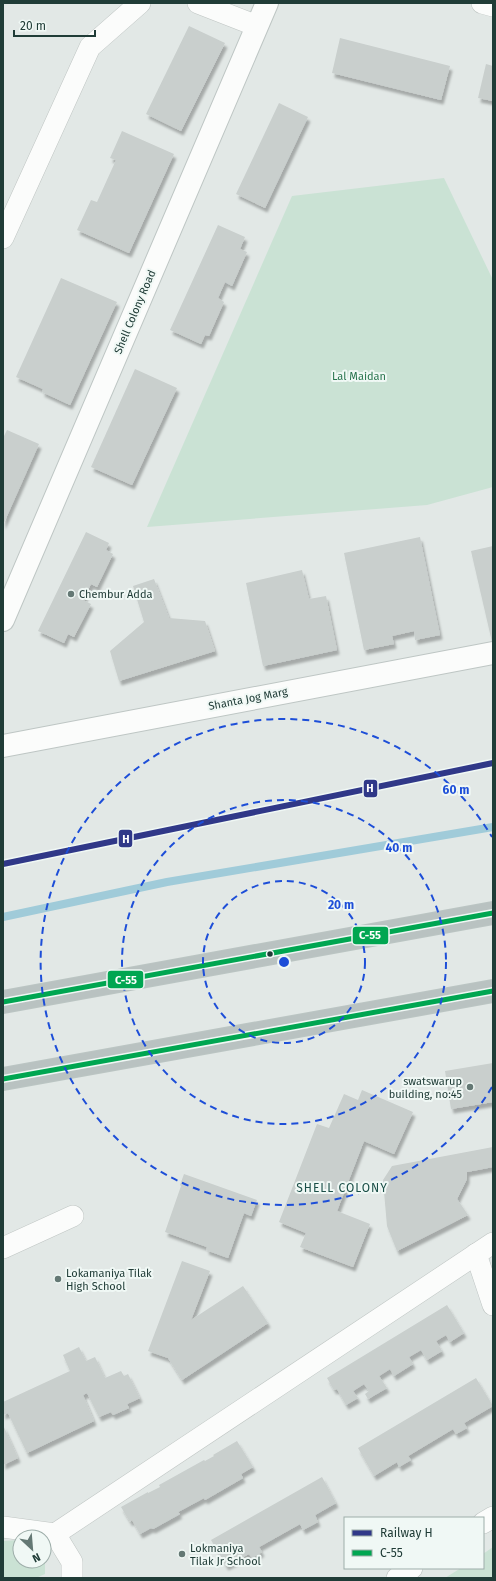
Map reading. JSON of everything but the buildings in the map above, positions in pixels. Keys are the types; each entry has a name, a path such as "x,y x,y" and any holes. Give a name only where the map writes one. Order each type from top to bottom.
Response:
{"highway":[{"path":"3,1002 493,913"},
{"path":"3,1079 493,991"}],"street":[{"path":"3,238 90,48 140,3"},
{"path":"198,3 257,26"},
{"name":"Shell Colony Road","path":"3,620 267,3"},
{"path":"482,3 493,6"},
{"name":"Shanta Jog Marg","path":"3,746 493,652"},
{"path":"3,1248 73,1216"},
{"path":"3,1527 55,1534 485,1248 493,1305"},
{"path":"484,1522 493,1517"},
{"path":"55,1534 72,1562 72,1578"},
{"path":"397,1578 410,1569"}],"green space":[{"name":"Lal Maidan","path":"444,178 493,280 493,487 427,505 147,527 292,196"},
{"path":"12,1540 12,1569 45,1569 45,1574 36,1578 3,1578 3,1541"},
{"path":"493,1547 493,1578 445,1578 459,1569 484,1569 484,1553"}],"waterway":[{"path":"3,917 167,882 493,827"}],"rail line":[{"name":"H","path":"3,864 493,763"}],"transit line":[{"name":"C-55","path":"3,1002 493,913"},
{"name":"C-55","path":"3,1079 493,991"}],"place":[{"name":"Chembur Adda","path":"71,594"},
{"name":"swatswarup building, no:45","path":"470,1087"},
{"name":"Lokamaniya Tilak High School","path":"58,1279"},
{"name":"Lokmaniya Tilak Jr School","path":"182,1554"}],"district":[{"name":"SHELL COLONY","path":"342,1188"}]}
